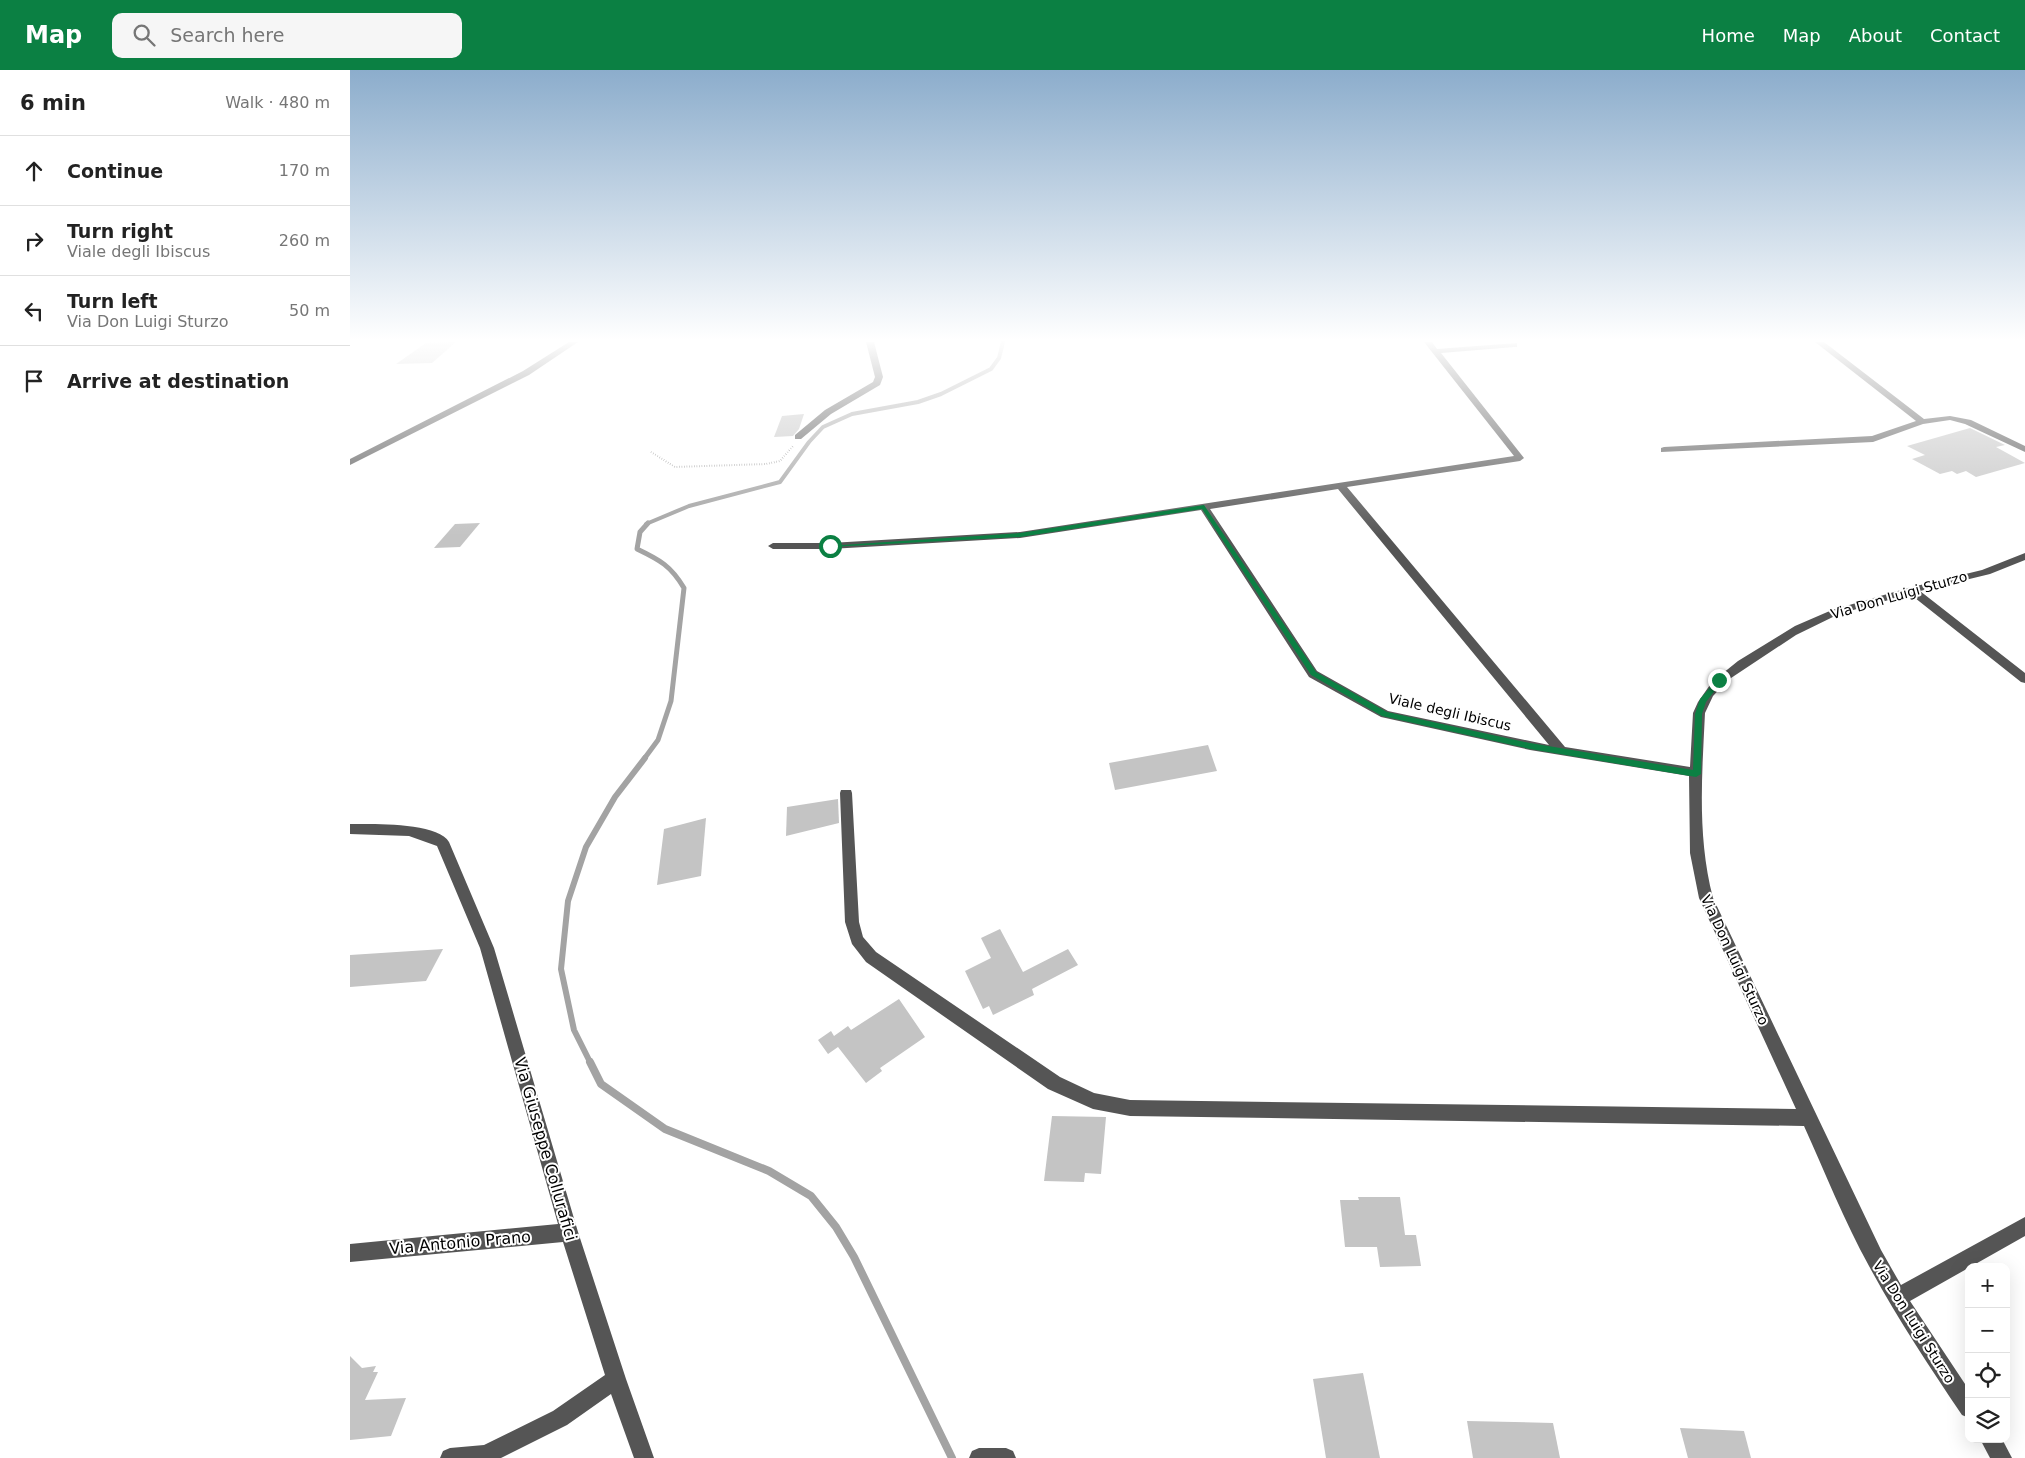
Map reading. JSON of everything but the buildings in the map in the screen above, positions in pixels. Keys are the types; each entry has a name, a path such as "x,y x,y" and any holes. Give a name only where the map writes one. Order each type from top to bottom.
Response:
{"street":[{"path":"350,462 458,407"},
{"path":"798,437 837,407"},
{"path":"773,546 830,546 1020,535 1520,458 1479,407"},
{"path":"1902,407 1922,422"},
{"path":"1664,450 1873,439 1922,422 1950,418 1959,419 2025,449"},
{"path":"1341,486 1562,752"},
{"name":"Viale degli Ibiscus","path":"1204,507 1313,674 1385,714 1562,752 1696,774"},
{"name":"Via Don Luigi Sturzo","path":"1965,1402 1897,1298 1874,1257 1706,898 1698,871 1696,855 1698,714 1703,701 1719,680 1748,659 1809,623 1830,614 2003,566 2025,556"},
{"path":"1912,590 2025,679"},
{"path":"846,793 852,922 857,940 871,957 1054,1083 1093,1101 1130,1108 1809,1118"},
{"name":"Via Giuseppe Collurafici","path":"350,829 405,830 430,835 442,842 488,948 569,1232 616,1379 644,1458"},
{"path":"1897,1298 2025,1226"},
{"name":"Via Antonio Prano","path":"350,1253 569,1232"},
{"path":"450,1458 485,1455 560,1418 616,1379"},
{"path":"1993,1443 2002,1458"},
{"path":"979,1458 1006,1458"}],"path":[{"path":"651,452 675,467 766,464 785,458 798,437"}],"waterway":[{"path":"648,523 689,506 780,482 809,442 823,427 852,414 892,407"},
{"path":"644,759 658,740 671,701 684,588 664,564 637,549 640,532 648,523"},
{"path":"645,758 615,797 586,847 568,901 561,969 574,1030 601,1084 665,1129 769,1171 811,1196 836,1227 854,1257 952,1458"}],"route":[{"path":"830,546 1020,535 1204,507 1313,674 1385,714 1530,746 1696,774 1698,714 1708,692 1719,680"}]}
